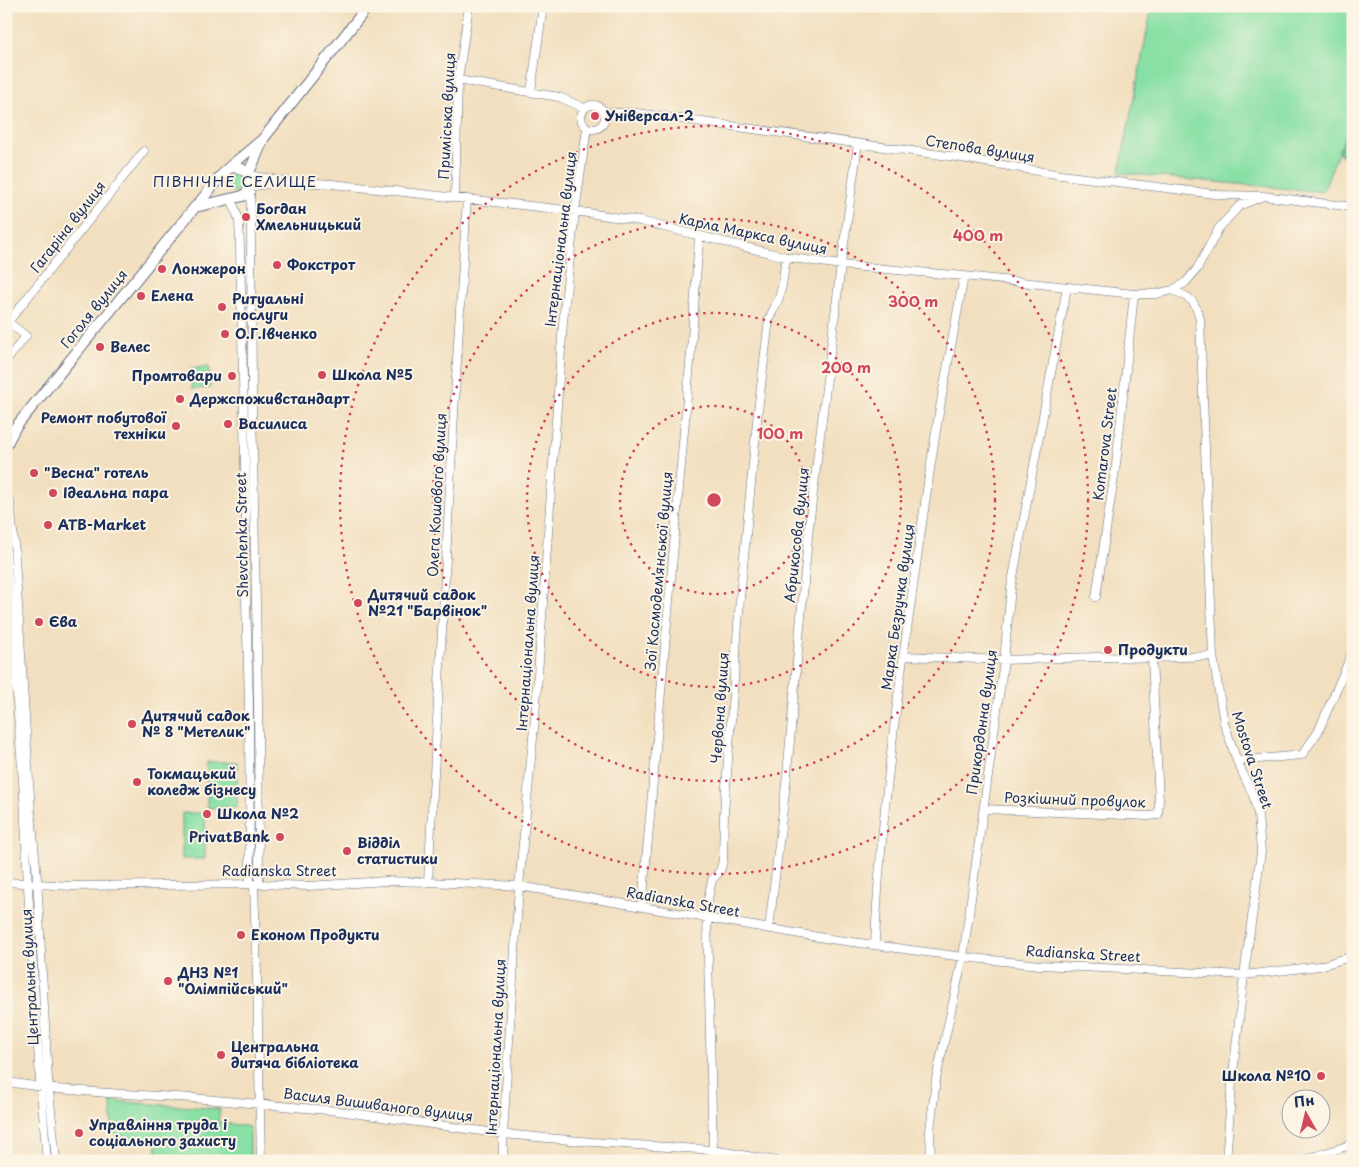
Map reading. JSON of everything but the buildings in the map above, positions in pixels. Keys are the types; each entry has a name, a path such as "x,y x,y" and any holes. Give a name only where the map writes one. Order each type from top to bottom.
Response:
{"main road":[{"name":"Гоголя вулиця","path":"6,436 15,428 220,178 263,139 368,6"},
{"name":"Гоголя вулиця","path":"248,175 263,139"},
{"path":"195,208 231,198 235,199 249,191 251,183 248,175 242,169 230,168 227,170"},
{"path":"220,178 221,191 231,198"},
{"name":"Гоголя вулиця","path":"6,445 15,428"}],"street":[{"name":"Приміська вулиця","path":"455,198 458,80 469,6"},
{"path":"531,92 543,6"},
{"path":"458,80 559,97 584,108"},
{"path":"591,104 595,104 603,109 605,113 606,117 602,125 595,129 584,126 581,119 584,108 591,104"},
{"name":"Степова вулиця","path":"605,113 637,113 956,157 1061,175 1213,194 1263,196 1353,207"},
{"name":"Інтернаціональна вулиця","path":"503,1161 518,886 535,718 563,322 575,211 587,128"},
{"name":"Абрикосова вулиця","path":"769,929 787,775 809,526 858,144"},
{"name":"Гагаріна вулиця","path":"6,361 26,336 8,322 144,151"},
{"name":"Карла Маркса вулиця","path":"248,175 575,211 640,221 786,257 841,266 964,276 1134,294 1156,294 1173,290"},
{"name":"Карла Маркса вулиця","path":"250,187 284,180"},
{"name":"Shevchenka Street","path":"250,187 255,624 258,700 254,884"},
{"path":"1173,290 1186,282 1196,269 1219,228 1239,206 1263,196"},
{"name":"Shevchenka Street","path":"231,198 239,220 240,229 246,507 246,624 258,986 261,1161"},
{"name":"Олега Кошового вулиця","path":"428,882 457,352 468,199"},
{"name":"Зої Космодем’янської вулиця","path":"642,907 691,352 699,237"},
{"name":"Червона вулиця","path":"712,1161 708,898 712,880 720,871 723,861 724,814 740,598 758,411 769,319 781,292 786,257"},
{"name":"Марка Безручка вулиця","path":"874,944 877,885 886,793 903,656 936,430 964,276"},
{"name":"Прикордонна вулиця","path":"931,1161 930,1131 936,1080 962,957 984,808 1012,588 1067,287"},
{"name":"Mostova Street","path":"1173,290 1192,300 1200,319 1214,656 1224,722 1237,760 1253,795 1258,815 1260,852 1232,1083 1226,1161"},
{"name":"Komarova Street","path":"1096,597 1116,464 1134,294"},
{"path":"244,432 253,431"},
{"name":"Центральна вулиця","path":"6,494 10,502 13,531 16,635 11,684 24,796 27,883 45,1087 56,1161"},
{"name":"Центральна вулиця","path":"6,551 16,635 37,883 47,1161"},
{"path":"246,624 255,624"},
{"path":"1237,760 1302,755 1318,732 1350,666 1353,649"},
{"path":"903,656 1004,660 1214,656"},
{"name":"Розкішний провулок","path":"984,808 1158,815 1159,801 1152,658"},
{"name":"Radianska Street","path":"6,882 71,886 254,884 308,886 386,881 518,886 769,929 962,957 1040,965 1244,975 1320,966 1353,956"},
{"name":"Василя Вишиваного вулиця","path":"6,1082 45,1087 338,1111 503,1134 713,1150 777,1161"},
{"path":"1301,1161 1353,1144"}],"green space":[{"path":"1152,6 1353,6 1353,122 1338,152 1323,192 1119,173"},
{"path":"1353,122 1353,146 1350,151 1342,156 1338,152"},
{"path":"235,174 241,177 244,183 241,189 235,192 229,189 226,183 229,177"},
{"path":"209,367 210,388 192,389 191,368"},
{"path":"207,762 237,762 237,807 207,808"},
{"path":"182,813 205,813 205,859 182,859"},
{"path":"111,1101 220,1109 218,1122 250,1127 250,1161 157,1161 156,1141 127,1138 115,1134 112,1126"}],"place":[{"name":"Універсал-2","path":"595,116"},
{"name":"Богдан Хмельницький","path":"246,217"},
{"name":"Фокстрот","path":"277,265"},
{"name":"Лонжерон","path":"162,269"},
{"name":"Елена","path":"141,296"},
{"name":"Ритуальні послуги","path":"222,307"},
{"name":"О.Г.Івченко","path":"225,334"},
{"name":"Велес","path":"100,347"},
{"name":"Школа №5","path":"322,375"},
{"name":"Промтовари","path":"232,376"},
{"name":"Держспоживстандарт","path":"180,399"},
{"name":"Василиса","path":"228,424"},
{"name":"Ремонт побутової техніки","path":"176,426"},
{"name":"\"Весна\" готель","path":"34,473"},
{"name":"Ідеальна пара","path":"53,493"},
{"name":"ATB-Market","path":"48,525"},
{"name":"Дитячий садок №21 \"Барвінок\"","path":"358,603"},
{"name":"Єва","path":"39,622"},
{"name":"Продукти","path":"1108,650"},
{"name":"Дитячий садок № 8 \"Метелик\"","path":"132,724"},
{"name":"Токмацький коледж бізнесу","path":"137,782"},
{"name":"Школа №2","path":"207,814"},
{"name":"PrivatBank","path":"280,837"},
{"name":"Відділ статистики","path":"347,851"},
{"name":"Економ Продукти","path":"241,935"},
{"name":"ДНЗ №1 \"Олімпійський\"","path":"168,981"},
{"name":"Центральна дитяча бібліотека","path":"221,1055"},
{"name":"Школа №10","path":"1321,1076"},
{"name":"Управління труда і соціального захисту","path":"79,1133"}],"district":[{"name":"ПІВНІЧНЕ СЕЛИЩЕ","path":"235,182"}]}
